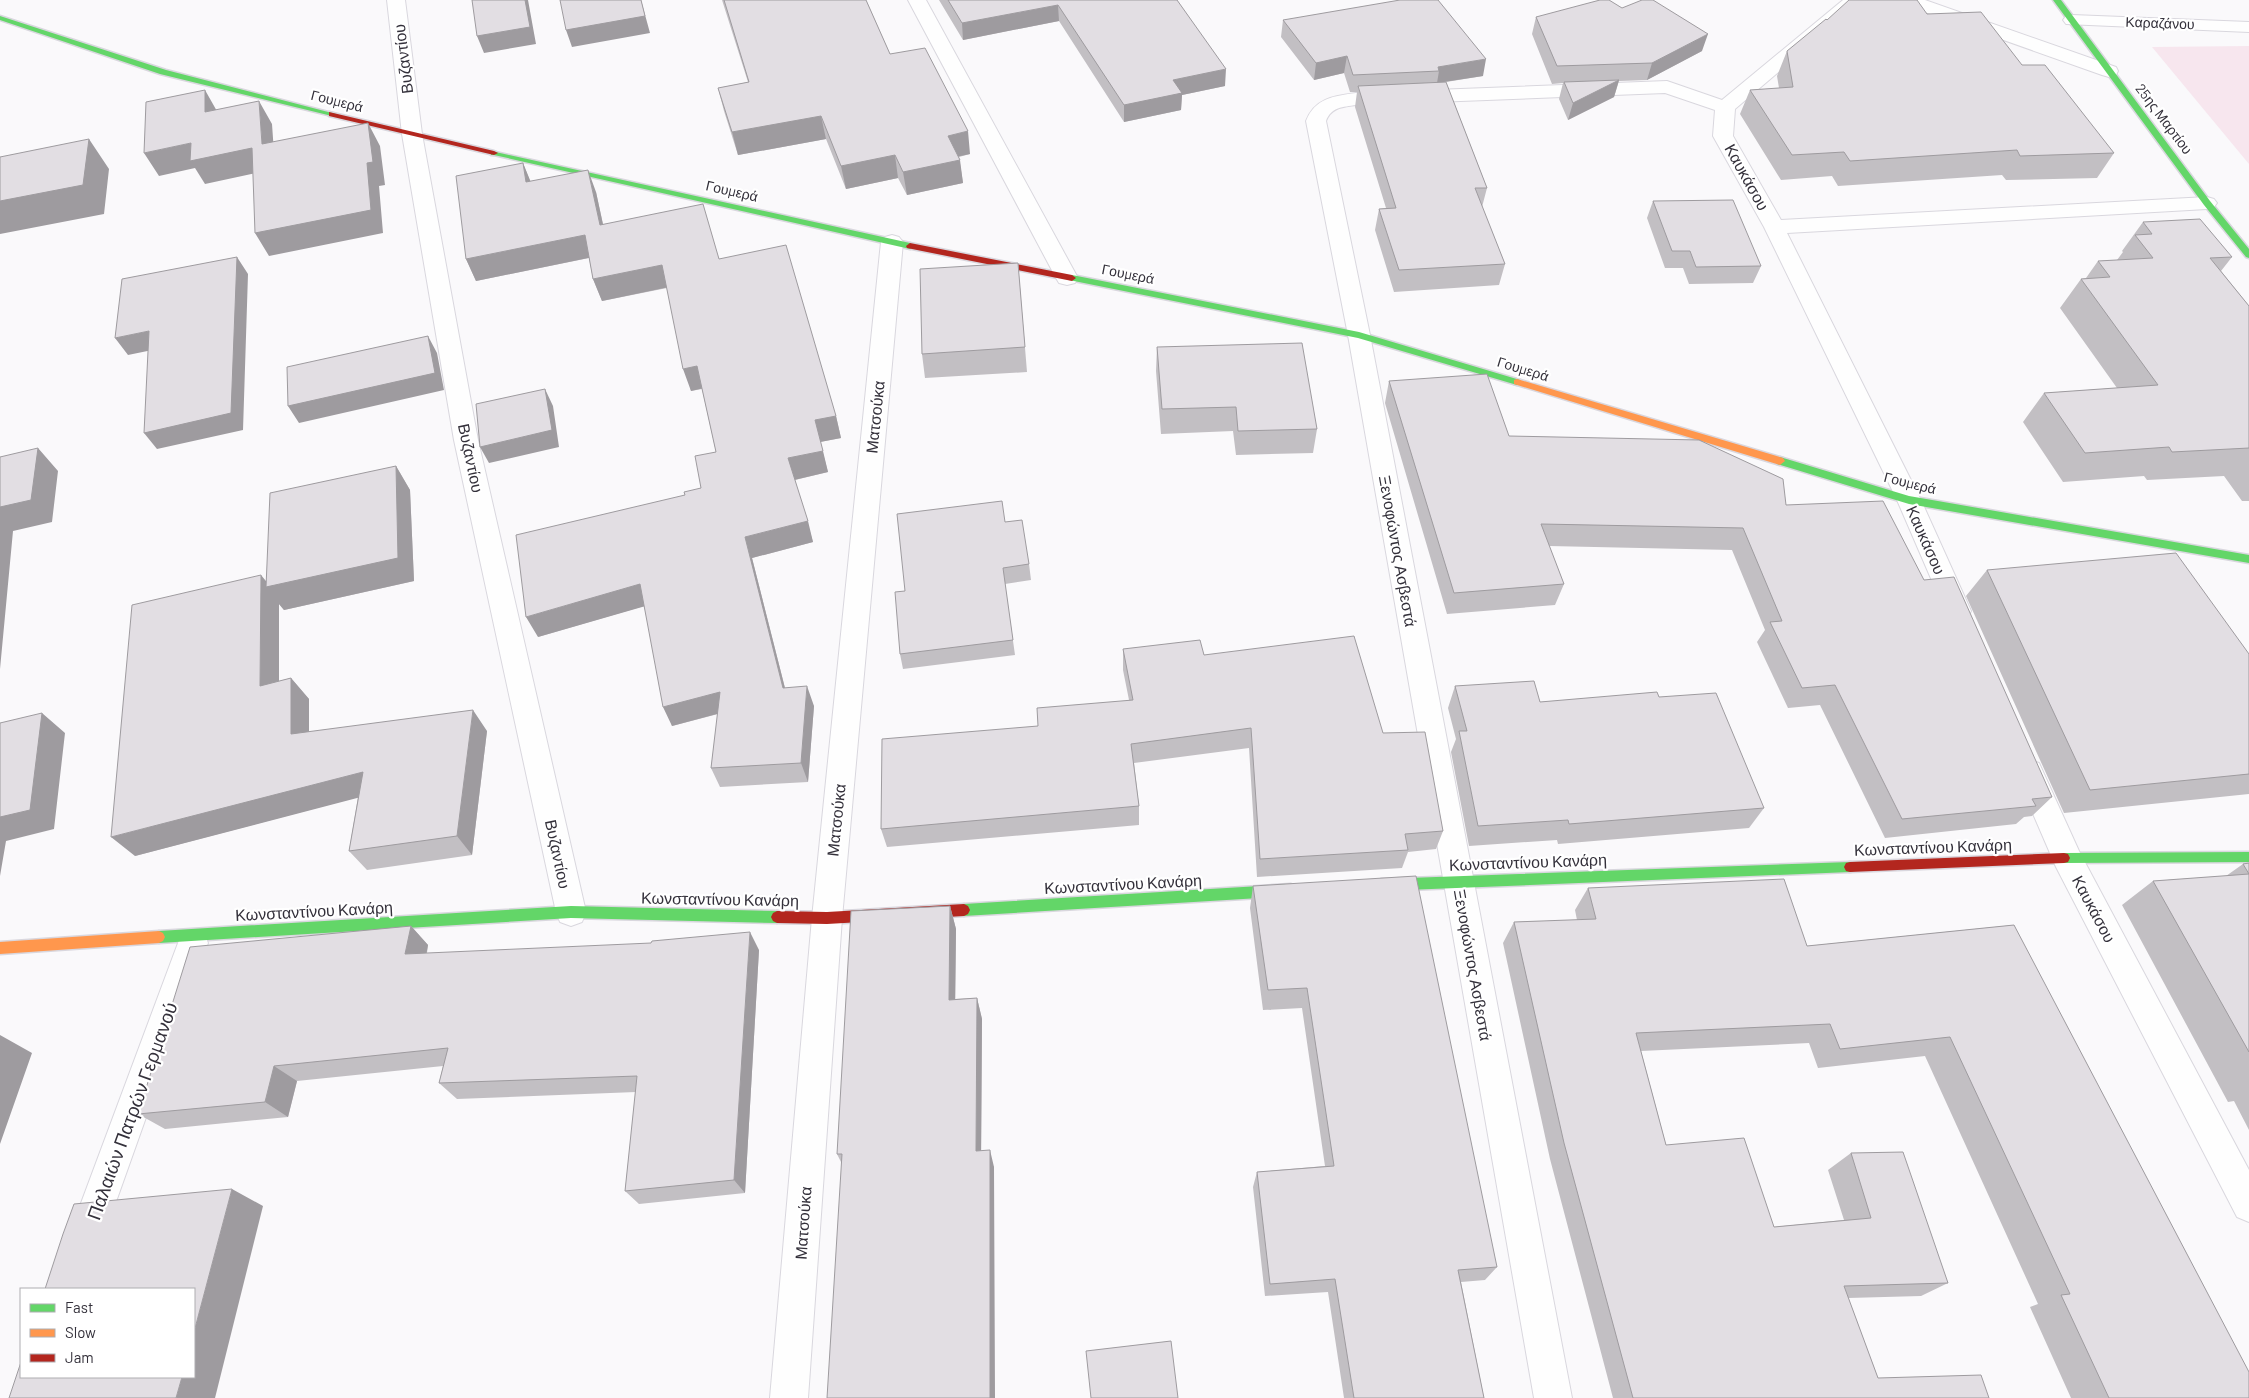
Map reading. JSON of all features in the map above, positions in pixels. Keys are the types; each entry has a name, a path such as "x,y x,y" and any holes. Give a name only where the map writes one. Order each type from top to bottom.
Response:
{"street":[{"name":"Βυζαντίου","path":"396,0 412,134 466,440 571,912"},
{"path":"917,0 1067,278"},
{"path":"1725,107 1854,0"},
{"path":"1908,0 2109,70"},
{"name":"25ης Μαρτίου","path":"2057,0 2207,203 2249,255"},
{"name":"Γουμερά","path":"0,18 163,72 412,134 892,242 1359,335 1908,500 2249,559"},
{"name":"Καραζάνου","path":"2072,20 2249,27"},
{"name":"Ξενοφώντος Ασβεστά","path":"1553,1398 1359,335 1316,121 1319,111 1326,106 1356,99 1667,87 1725,107"},
{"name":"Καυκάσου","path":"1725,107 1724,136 1774,227 1908,500 1968,634"},
{"path":"1774,227 2207,203"},
{"name":"Ματσούκα","path":"789,1398 827,918 892,242"},
{"name":"Καυκάσου","path":"2019,750 2067,858 2249,1205"},
{"name":"Κωνσταντίνου Κανάρη","path":"1369,886 1458,880 2067,858 2249,857"},
{"name":"Κωνσταντίνου Κανάρη","path":"0,948 197,934 571,912 827,918 1300,890"},
{"name":"Παλαιών Πατρών Γερμανού","path":"67,1288 197,934"}],"shaded area":[{"path":"2249,46 2249,164 2152,47"}],"building":[{"path":"472,0 525,0 530,27 477,36"},
{"path":"560,0 641,0 645,16 566,30"},
{"path":"724,0 866,0 890,54 925,48 968,131 948,136 960,160 903,172 895,155 841,166 821,116 732,132 718,88 749,82"},
{"path":"948,0 1177,0 1226,69 1173,80 1182,93 1124,105 1058,5 962,23"},
{"path":"1400,0 1438,0 1486,59 1438,67 1439,71 1353,75 1347,56 1316,63 1283,20"},
{"path":"1600,0 1609,0 1622,8 1642,0 1653,0 1708,34 1652,63 1557,66 1536,17"},
{"path":"1849,0 1917,0 1927,14 1981,12 2022,65 2045,65 2114,153 2020,156 2017,150 1850,161 1844,152 1792,155 1750,90 1793,87 1787,51"},
{"path":"1619,80 1573,103 1564,82"},
{"path":"1446,82 1487,188 1475,188 1505,264 1399,270 1379,209 1396,208 1358,86"},
{"path":"205,90 205,112 259,101 262,144 368,123 373,162 367,163 371,210 255,233 252,148 190,161 191,143 144,153 146,102"},
{"path":"89,139 83,185 0,201 0,157"},
{"path":"523,163 526,182 588,170 600,225 703,204 719,259 786,245 836,416 815,420 823,451 788,458 808,521 745,537 783,688 807,686 801,763 711,768 720,692 663,707 640,584 526,617 516,535 685,495 684,492 701,488 695,456 716,452 697,366 683,369 662,265 593,279 585,235 466,259 456,176"},
{"path":"1733,200 1761,266 1696,267 1690,251 1672,251 1653,201"},
{"path":"2200,219 2232,257 2210,258 2249,306 2249,448 2172,452 2169,447 2085,453 2044,393 2158,385 2081,279 2110,277 2098,261 2153,258 2135,235 2152,234 2143,222"},
{"path":"237,257 231,413 144,433 149,331 115,338 122,279"},
{"path":"1018,263 1025,347 922,354 920,269"},
{"path":"428,336 435,373 288,406 287,367"},
{"path":"1302,343 1317,429 1238,431 1236,407 1162,409 1157,347"},
{"path":"1487,374 1509,436 1699,440 1783,479 1786,505 1883,501 1924,580 1954,577 2052,797 2032,799 2036,806 1902,819 1835,685 1802,688 1770,622 1782,621 1743,528 1541,524 1564,584 1454,593 1389,381"},
{"path":"545,389 552,430 480,447 476,404"},
{"path":"38,448 31,500 0,507 0,457"},
{"path":"396,466 398,558 266,587 270,493"},
{"path":"1002,501 1005,522 1022,520 1029,564 1003,568 1013,640 900,654 895,592 905,591 897,514"},
{"path":"2176,553 2249,654 2249,774 2090,790 1987,570"},
{"path":"261,575 260,686 291,678 291,734 473,710 457,836 349,851 363,772 111,837 132,605"},
{"path":"1354,636 1383,733 1425,732 1443,831 1405,834 1408,850 1260,859 1251,728 1131,744 1139,806 881,829 882,739 1038,726 1037,708 1133,700 1123,649 1200,640 1204,655"},
{"path":"1534,681 1540,702 1657,692 1659,697 1716,693 1764,808 1569,824 1568,820 1478,826 1459,731 1467,731 1455,686"},
{"path":"42,713 30,810 0,817 0,723"},
{"path":"2249,863 2249,874 2243,864"},
{"path":"2249,874 2249,1052 2153,881"},
{"path":"1416,876 1497,1267 1458,1270 1484,1398 1354,1398 1335,1279 1270,1284 1257,1172 1334,1166 1307,988 1268,990 1253,886"},
{"path":"1784,879 1807,946 2014,925 2249,1372 2249,1398 2109,1398 2061,1295 2070,1294 1950,1037 1840,1049 1830,1024 1636,1033 1666,1145 1744,1138 1774,1227 1871,1218 1851,1153 1903,1152 1948,1283 1844,1286 1878,1378 1981,1375 1989,1398 1633,1398 1564,1143 1514,922 1596,919 1588,888"},
{"path":"950,906 949,1000 977,998 976,1151 990,1150 990,1398 827,1398 842,1154 837,1154 851,911"},
{"path":"411,926 405,954 651,943 652,941 750,932 734,1180 625,1191 637,1076 439,1083 448,1048 274,1066 265,1102 138,1114 190,947"},
{"path":"232,1189 195,1328 195,1288 45,1288 74,1204"},
{"path":"1171,1341 1178,1398 1091,1398 1086,1351"},
{"path":"20,1365 20,1378 182,1378 176,1398 9,1398"}],"traffic: fast":[{"path":"2057,0 2207,203 2249,255"},
{"path":"0,18 163,72 332,114"},
{"path":"494,153 910,246"},
{"path":"1072,278 1359,335 1517,382"},
{"path":"1780,461 1909,500 2249,559"},
{"path":"2064,858 2249,857"},
{"path":"1381,885 1850,867"},
{"path":"964,910 1291,890"},
{"path":"159,937 571,912 777,917"}],"traffic: slow":[{"path":"1517,382 1780,461"},
{"path":"0,948 159,937"}],"traffic: jam":[{"path":"332,114 494,153"},
{"path":"910,246 1072,278"},
{"path":"1850,867 2064,858"},
{"path":"777,917 827,918 964,910"}]}
